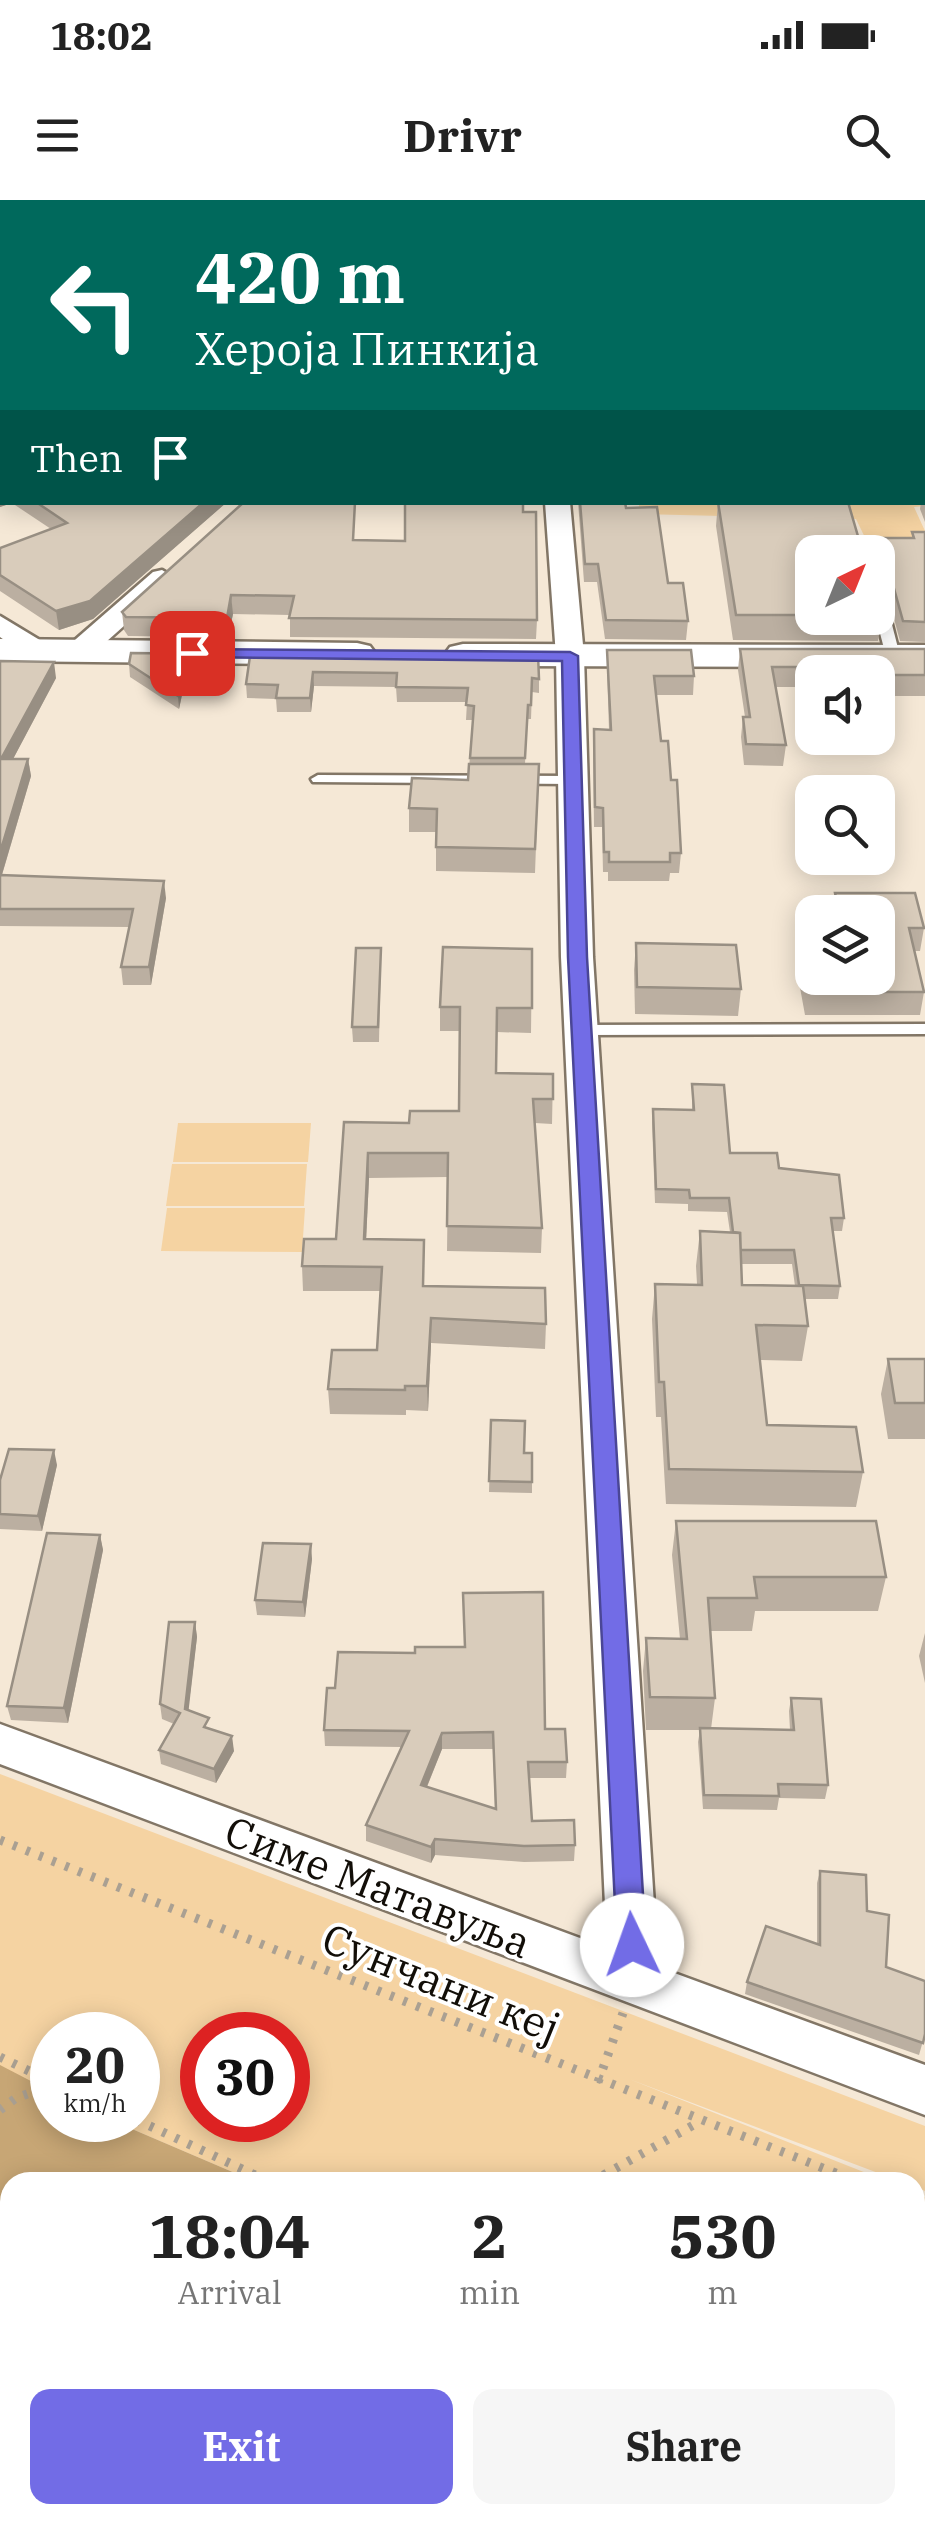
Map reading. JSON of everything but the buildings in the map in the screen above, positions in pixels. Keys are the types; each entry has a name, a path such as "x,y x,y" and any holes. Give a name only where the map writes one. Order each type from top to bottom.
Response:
{"street":[{"path":"557,505 570,656 582,1030 634,1984"},
{"path":"78,652 177,564"},
{"path":"0,624 19,650 393,655"},
{"path":"432,655 909,656"},
{"name":"Симе Матавуља","path":"0,1744 925,2090"}],"lane":[{"path":"895,629 909,656"},
{"path":"318,779 574,780"},
{"path":"582,1030 925,1029"}],"path":[{"name":"Сунчани кеј","path":"0,1840 598,2082 832,2172"},
{"path":"598,2082 634,1984"},
{"path":"0,2057 30,2073"},
{"path":"0,2110 30,2093"},
{"path":"609,2172 700,2121"},
{"path":"160,2130 249,2172"}],"shaded area":[{"path":"639,505 925,505 914,507 925,531 925,549 895,550 895,535 864,535 856,519 639,514"},
{"path":"178,1123 311,1123 308,1162 173,1162"},
{"path":"172,1164 307,1164 304,1206 166,1206"},
{"path":"167,1208 305,1208 302,1252 161,1251"},
{"path":"0,1774 925,2126 925,2172 875,2172 629,2079 864,2172 233,2172 160,2141 160,2012 30,2012 30,2083 0,2069"},
{"path":"0,2065 30,2081 30,2142 160,2141 233,2172 0,2172"}],"route":[{"path":"192,653 570,656 577,957 632,1945"}]}
